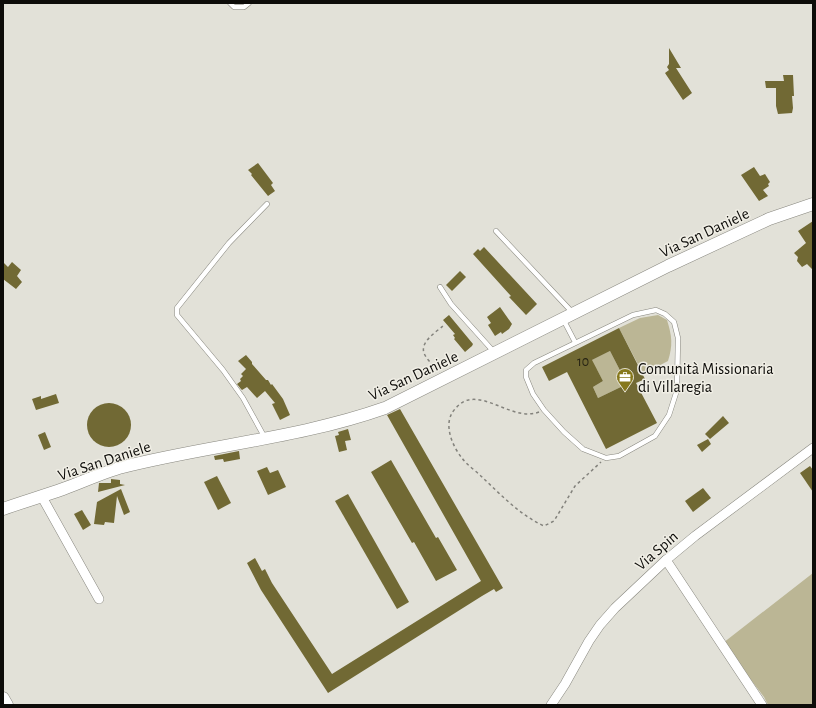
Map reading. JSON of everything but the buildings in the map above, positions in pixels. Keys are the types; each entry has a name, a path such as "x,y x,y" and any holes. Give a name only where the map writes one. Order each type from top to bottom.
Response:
{"street":[{"name":"Via San Daniele","path":"3,509 28,500 42,497 121,467 178,454 334,424 385,408 446,379 668,266 769,219 813,204"},
{"name":"Via Spin","path":"551,705 600,625 615,608 666,560 773,476 813,448"},
{"path":"42,497 99,599"},
{"path":"666,560 762,705"},
{"path":"3,698 7,705"}],"lane":[{"path":"230,3 234,7 244,7 249,3"},
{"path":"265,438 243,398 224,370 177,315 177,308 229,243 267,204"},
{"path":"496,231 569,316 575,342"},
{"path":"440,287 451,304 495,354"},
{"path":"656,310 665,314 674,322 677,332 679,356 677,390 669,415 654,436 619,456 606,458 583,449 564,432 544,410 526,378 526,370 534,363 575,342 633,315 656,310"}],"path":[{"path":"443,326 432,334 427,341 424,347 424,353 446,379"},
{"path":"544,410 533,414 514,412 476,399 466,400 455,409 448,420 449,431 454,446 462,459 507,502 535,522 544,526 554,521 575,486 606,458"}],"shaded area":[{"path":"658,315 667,320 669,326 671,336 670,355 668,361 643,374 619,328 640,318"},
{"path":"610,351 627,384 598,398 593,387 603,381 597,370 588,362"},
{"path":"813,573 813,705 768,705 764,697 723,643"}],"place":[{"name":"Comunità Missionaria di Villaregia","path":"625,392"}]}
